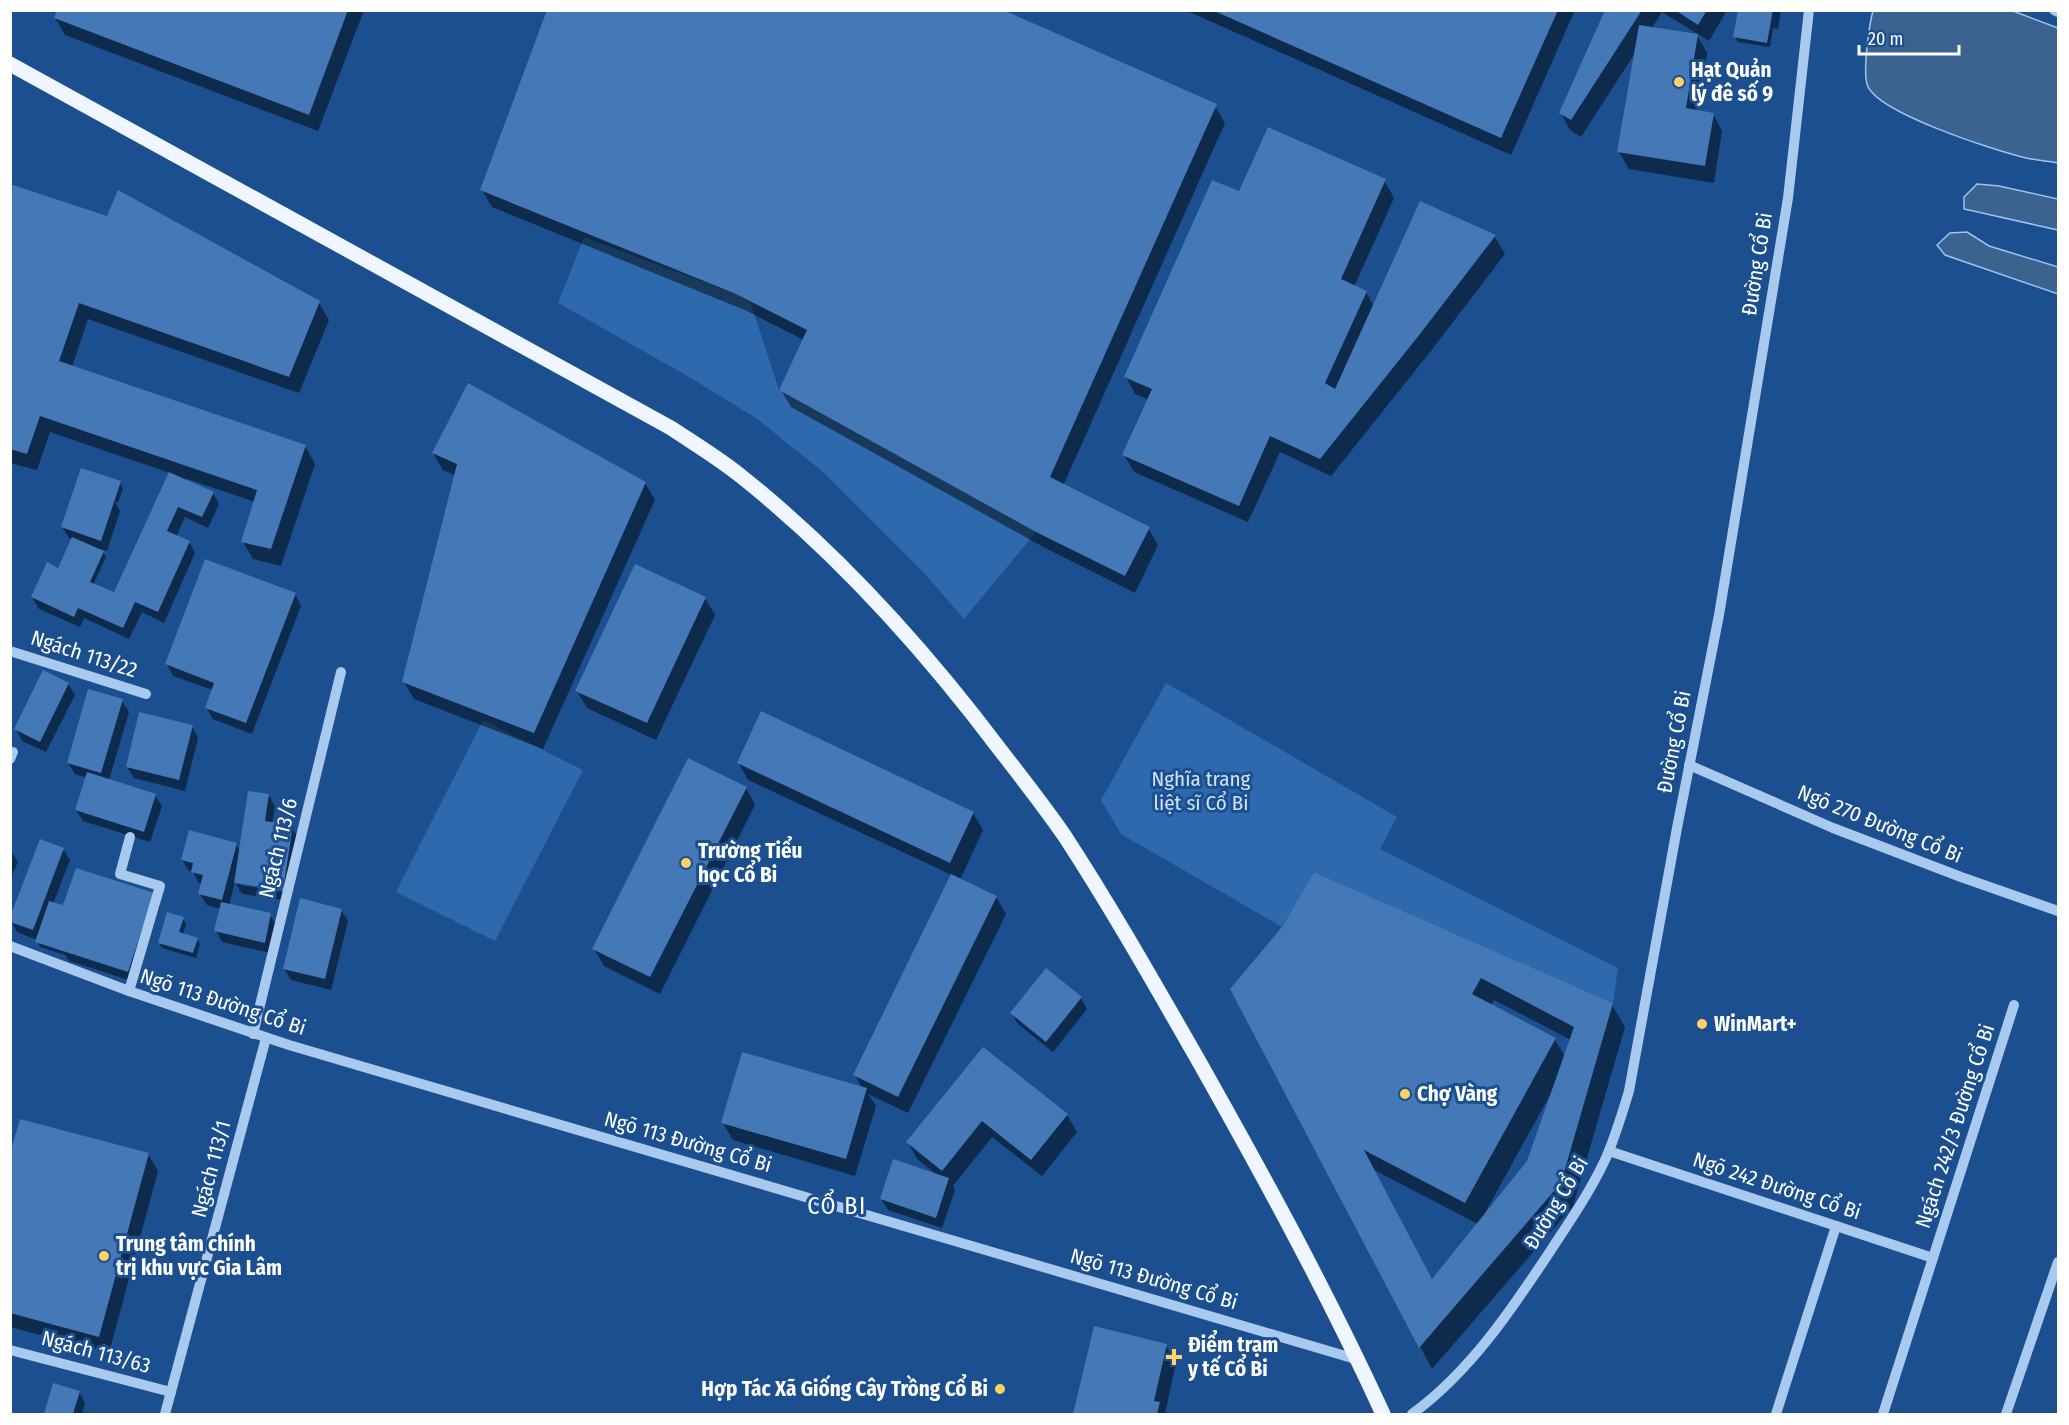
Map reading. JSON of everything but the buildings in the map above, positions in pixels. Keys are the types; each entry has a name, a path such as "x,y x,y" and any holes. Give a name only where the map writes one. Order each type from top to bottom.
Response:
{"main road":[{"path":"10,64 671,428 740,476 795,522 850,573 912,639 968,706 1062,833 1147,972 1268,1183 1359,1360 1383,1414"}],"street":[{"name":"Đường Cổ Bi","path":"1412,1414 1450,1381 1502,1322 1568,1225 1592,1186 1609,1151 1629,1091 1719,615 1784,220 1809,10"},
{"path":"2054,10 2058,12"},
{"name":"Ngách 113/22","path":"10,651 146,694"},
{"name":"Ngách 113/6","path":"253,1034 341,672"},
{"name":"Ngõ 270 Đường Cổ Bi","path":"1689,765 1833,828 2058,911"},
{"path":"129,991 160,886 120,874 130,837"},
{"name":"Ngõ 113 Đường Cổ Bi","path":"10,946 129,991 266,1038 1359,1360"},
{"name":"Ngách 242/3 Đường Cổ Bi","path":"1883,1414 2014,1005"},
{"name":"Ngách 113/1","path":"165,1414 266,1038"},
{"name":"Ngõ 242 Đường Cổ Bi","path":"1609,1151 1933,1258"},
{"path":"1776,1414 1836,1226"},
{"path":"2006,1414 2058,1262"},
{"name":"Ngách 113/63","path":"10,1350 171,1392"}],"green space":[{"path":"584,237 750,301 779,390 1036,532 964,619 925,574 823,472 756,418 684,374 558,303"},
{"name":"Nghĩa trang liệt sĩ Cổ Bi","path":"1166,683 1397,817 1380,849 1618,968 1613,1003 1314,872 1282,927 1121,834 1101,800"},
{"path":"483,720 583,770 495,941 396,892"}],"shaded area":[{"path":"1873,11 2013,11 2058,28 2058,163 2022,157 1962,138 1912,118 1875,95 1867,84 1866,77 1868,36"},
{"path":"1977,184 1999,186 2058,199 2058,230 1964,209 1964,197"},
{"path":"1967,232 1989,246 2058,267 2058,294 1945,255 1937,245 1950,233"}],"place":[{"name":"Hạt Quản lý đê số 9","path":"1679,82"},
{"name":"Trường Tiểu học Cổ Bi","path":"686,863"},
{"name":"WinMart+","path":"1702,1024"},
{"name":"Chợ Vàng","path":"1405,1094"},
{"name":"Trung tâm chính trị khu vực Gia Lâm","path":"104,1256"},
{"name":"Điểm trạm y tế Cổ Bi","path":"1174,1357"},
{"name":"Hợp Tác Xã Giống Cây Trồng Cổ Bi","path":"1000,1389"}],"district":[{"name":"CỔ BI","path":"837,1206"}]}
